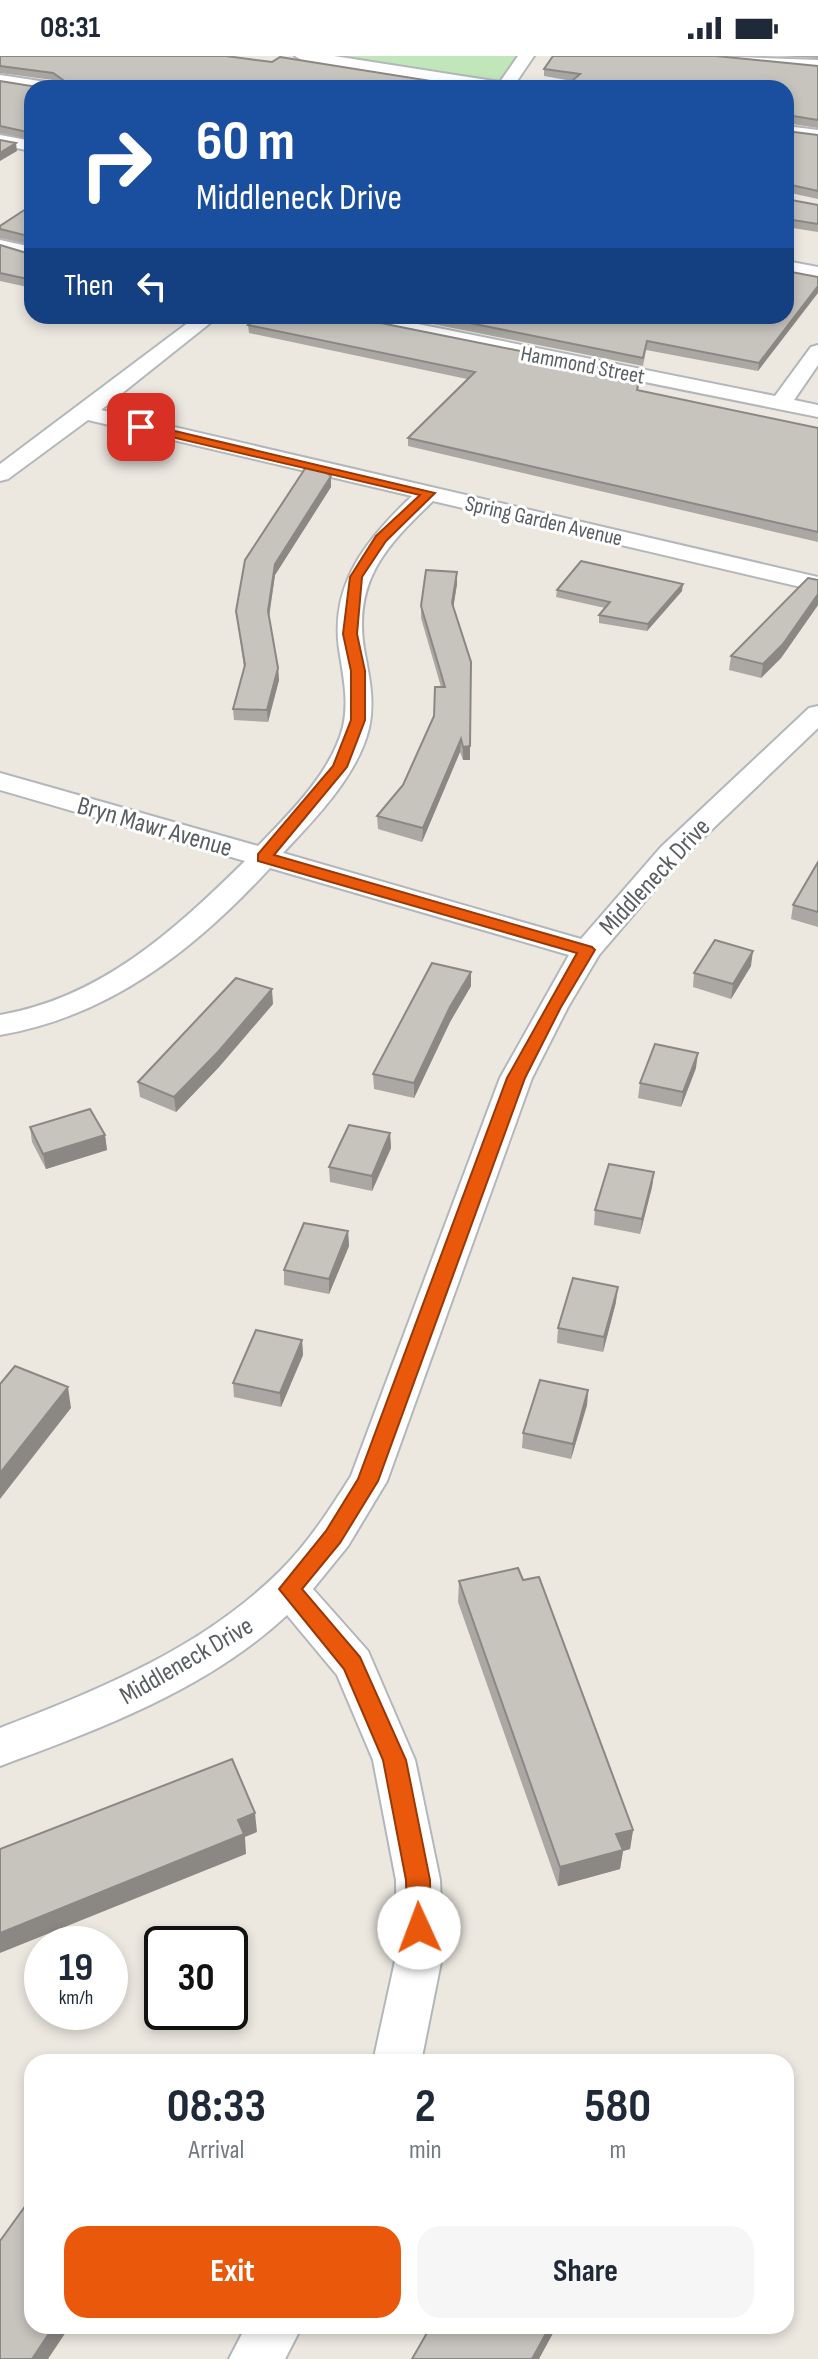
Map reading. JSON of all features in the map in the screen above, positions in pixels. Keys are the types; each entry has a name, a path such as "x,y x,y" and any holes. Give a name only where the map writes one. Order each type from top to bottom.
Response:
{"street":[{"path":"510,80 526,56"},
{"path":"717,56 818,65"},
{"path":"315,57 455,80"},
{"path":"0,80 24,84"},
{"path":"794,132 818,135"},
{"path":"0,140 24,144"},
{"path":"2,248 24,252"},
{"path":"794,268 818,273"},
{"path":"0,474 199,324"},
{"name":"Hammond Street","path":"387,324 818,411"},
{"path":"780,404 818,351"},
{"name":"Spring Garden Avenue","path":"84,413 818,584"},
{"path":"0,1025 75,1003 128,977 158,957 264,857 340,767 358,720 358,671 350,634 356,577 381,539 429,493"},
{"name":"Middleneck Drive","path":"0,1747 69,1722 177,1672 259,1619 333,1537 368,1481 516,1078 553,1007 587,950 671,853 818,714"},
{"name":"Bryn Mawr Avenue","path":"0,781 587,950"},
{"path":"289,1589 353,1664 394,1760 418,1880 420,1952 399,2054"},
{"path":"255,2359 271,2334"}],"green space":[{"path":"323,56 526,56 510,80 464,80"}],"building":[{"path":"0,56 226,56 272,62 280,57 425,80 63,80 53,73 0,66"},
{"path":"553,56 716,56 818,66 818,120 794,116 794,80 573,80 580,74 544,69"},
{"path":"0,81 24,85 24,131 0,126"},
{"path":"794,132 818,135 818,191 794,186"},
{"path":"0,140 16,143 0,153"},
{"path":"794,200 818,205 818,224 794,220"},
{"path":"24,210 24,235 0,229"},
{"path":"0,245 24,252 24,278 0,273"},
{"path":"794,272 818,277 818,286 794,317"},
{"path":"386,324 640,375 637,390 818,428 818,532 408,438 475,372 248,325"},
{"path":"475,324 789,324 759,363 647,341 643,358"},
{"path":"308,464 331,476 275,564 268,611 278,668 267,710 233,709 245,665 236,611 245,560"},
{"path":"581,561 683,584 648,624 599,615 610,602 557,590"},
{"path":"426,570 457,572 452,603 471,662 470,746 463,747 461,739 423,828 377,816 403,785 434,716 435,687 445,687 421,606"},
{"path":"808,578 818,580 818,594 783,644 763,664 731,656"},
{"path":"818,862 818,912 793,905"},
{"path":"715,940 753,951 733,984 694,973"},
{"path":"432,963 471,972 450,1007 414,1083 373,1074"},
{"path":"236,978 272,989 218,1052 174,1097 138,1082"},
{"path":"655,1044 698,1053 683,1092 640,1083"},
{"path":"90,1109 105,1135 43,1154 30,1127"},
{"path":"349,1125 390,1133 372,1176 329,1167"},
{"path":"609,1164 654,1172 642,1219 595,1210"},
{"path":"304,1223 348,1231 329,1279 284,1270"},
{"path":"573,1278 618,1287 604,1337 558,1328"},
{"path":"256,1330 302,1340 280,1393 233,1383"},
{"path":"15,1366 68,1387 0,1473 0,1384"},
{"path":"540,1380 588,1390 573,1444 523,1433"},
{"path":"518,1568 523,1580 539,1577 633,1830 616,1834 623,1850 560,1867 459,1581"},
{"path":"232,1759 255,1813 238,1820 244,1834 0,1933 0,1849"},
{"path":"24,2208 24,2334 49,2334 32,2359 0,2359 0,2241"},
{"path":"426,2334 546,2334 532,2359 412,2359"}],"route":[{"path":"141,427 429,493 381,539 356,577 350,634 358,671 358,720 340,767 264,857 587,950 516,1078 368,1481 333,1537 289,1589 353,1664 394,1760 418,1880 419,1928"}]}
